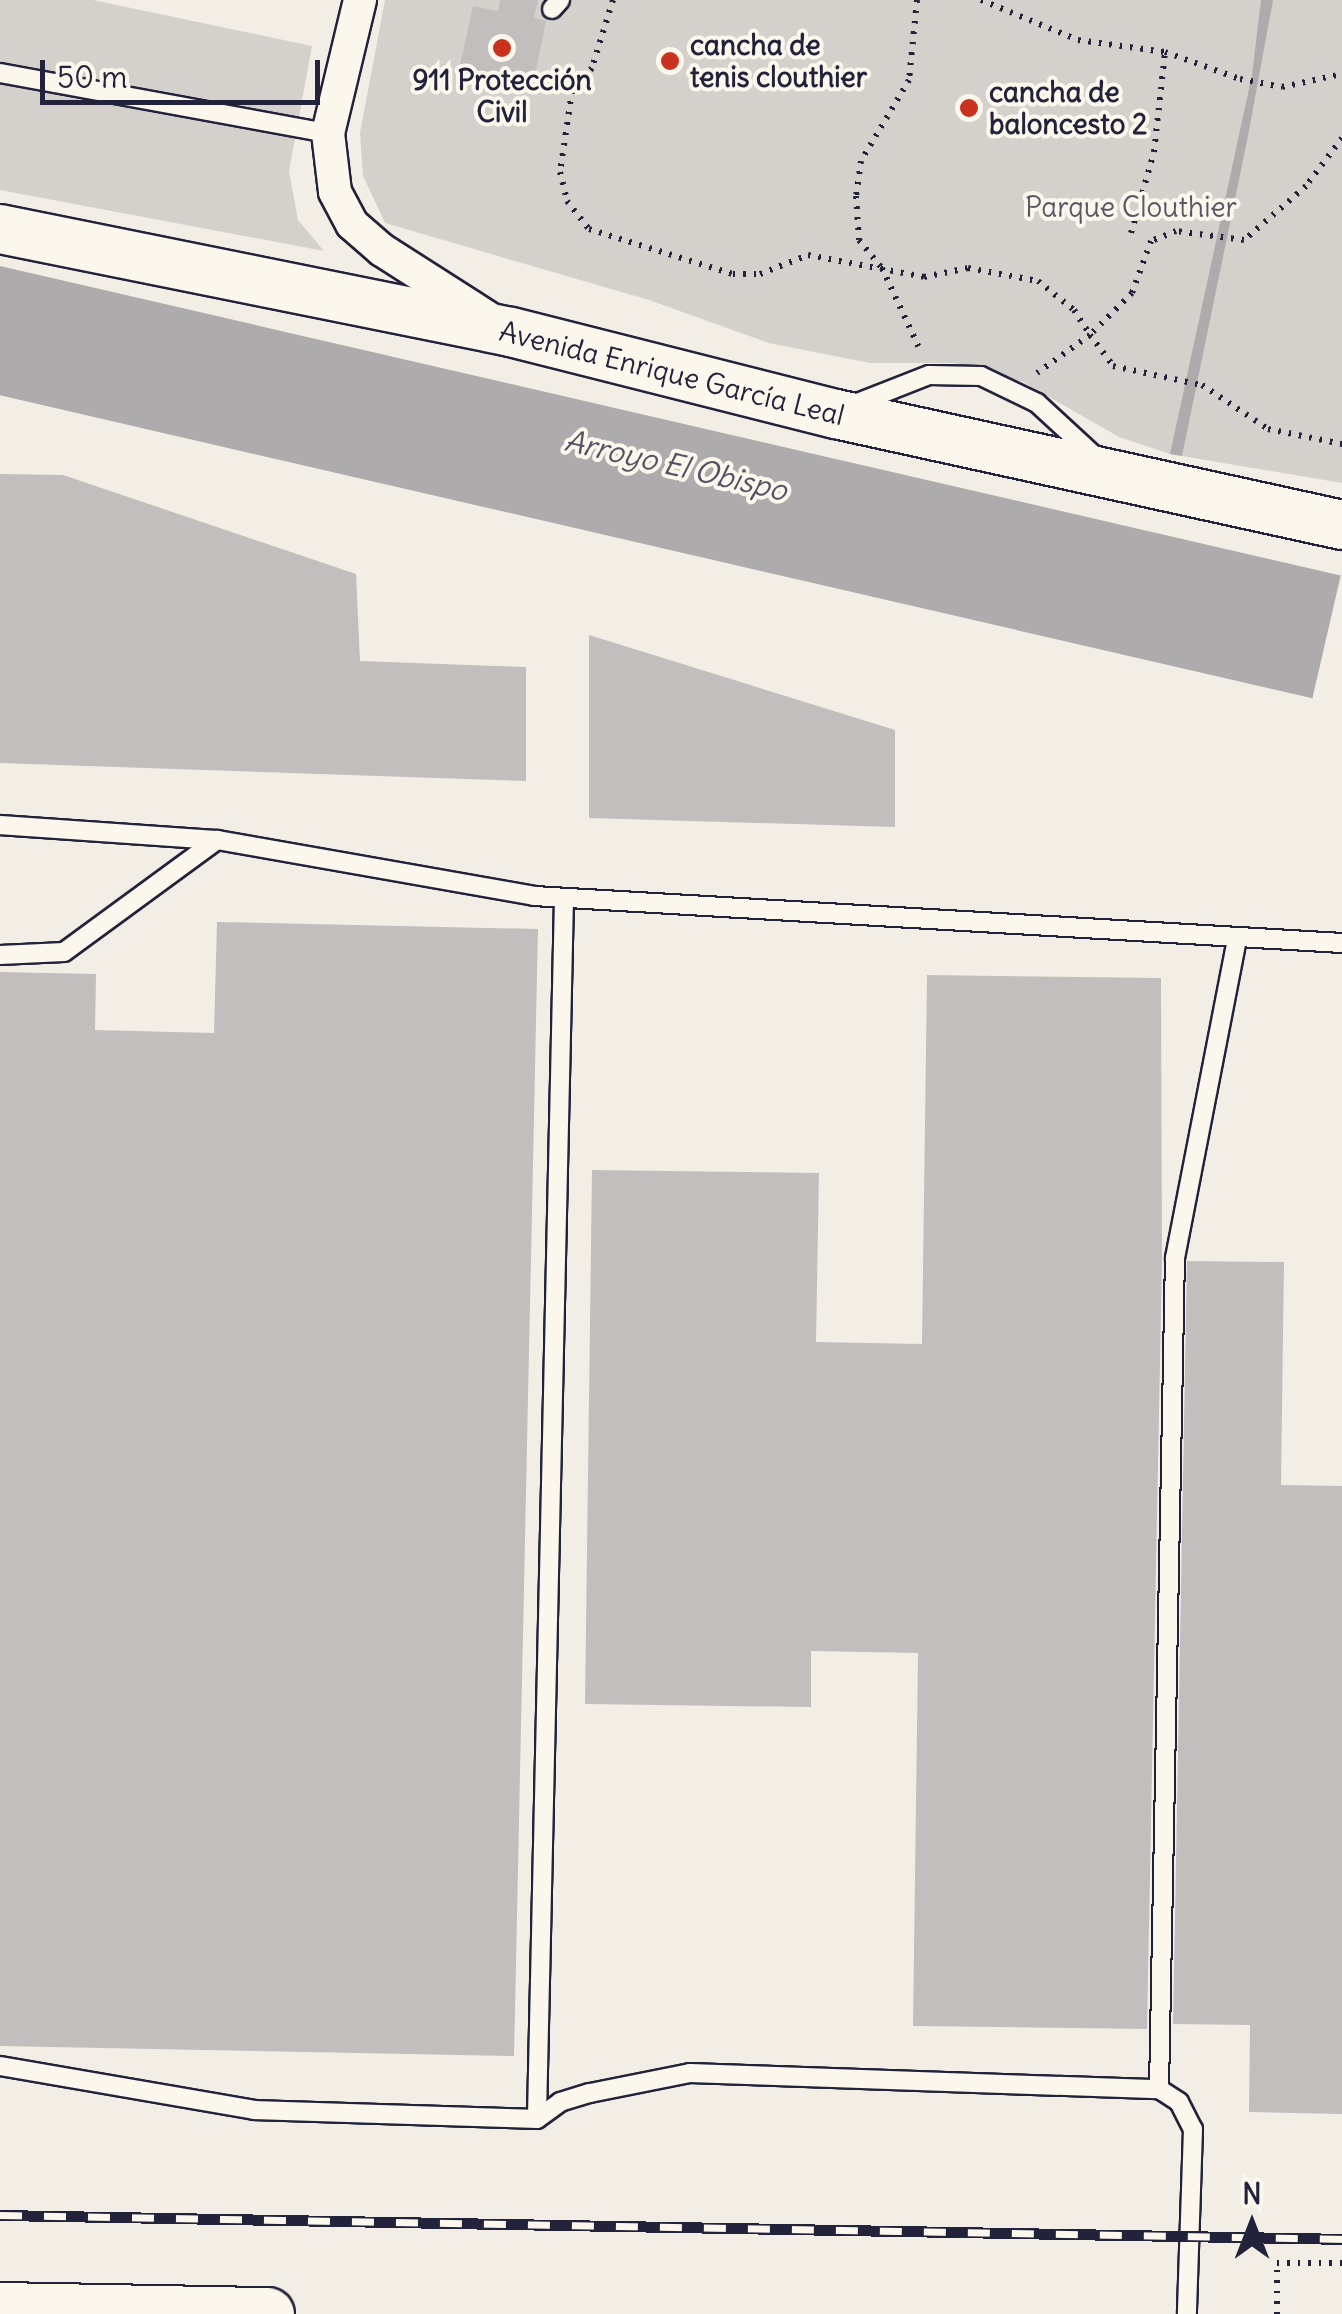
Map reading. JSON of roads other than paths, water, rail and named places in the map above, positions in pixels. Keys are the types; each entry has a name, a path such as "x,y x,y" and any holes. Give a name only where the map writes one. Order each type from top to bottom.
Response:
{"main road":[{"path":"0,2309 268,2314"}],"street":[{"path":"360,0 328,132 336,192 352,224 409,270 511,332"},
{"name":"Avenida Enrique García Leal","path":"0,228 511,332 836,414 1342,525"}],"lane":[{"path":"0,73 328,132"},
{"path":"836,414 899,381 929,374 981,376 1014,390 1060,422 1110,473"},
{"path":"0,825 216,840 564,898 1342,943"},
{"path":"0,955 64,952 216,840"},
{"path":"537,2119 564,898"},
{"path":"1159,2089 1175,1258 1237,939"},
{"path":"0,2066 254,2110 537,2119 560,2102 590,2092 690,2073 1159,2089 1186,2112 1196,2152 1187,2314"}],"water":[{"path":"1261,0 1273,0 1248,136 1182,456 1170,454 1252,75"},
{"name":"Arroyo El Obispo","path":"0,266 1341,576 1312,698 0,395"}],"railway":[{"path":"0,2215 1342,2239"}],"place":[{"name":"911 Protección Civil","path":"502,48"},
{"name":"cancha de tenis clouthier","path":"670,61"},
{"name":"cancha de baloncesto 2","path":"969,108"}],"park label":[{"name":"Parque Clouthier","path":"1131,207"}]}
